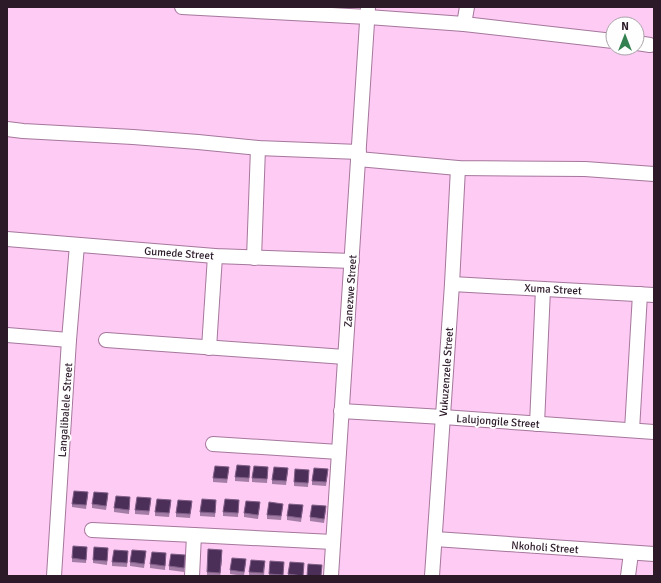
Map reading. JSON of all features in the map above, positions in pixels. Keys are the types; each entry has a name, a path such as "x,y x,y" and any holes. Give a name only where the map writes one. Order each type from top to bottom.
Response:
{"street":[{"path":"182,7 368,12 605,40"},
{"path":"464,24 467,7"},
{"name":"Zanezwe Street","path":"331,576 368,12"},
{"path":"7,129 198,142 359,156 458,168 585,169 654,174"},
{"path":"254,258 258,148"},
{"name":"Vukuzenzele Street","path":"432,576 452,284 458,168"},
{"name":"Gumede Street","path":"7,239 216,256 352,262"},
{"name":"Langalibalele Street","path":"54,576 76,245"},
{"path":"209,348 216,256"},
{"name":"Xuma Street","path":"452,284 654,295"},
{"path":"537,424 543,289"},
{"path":"632,430 640,294"},
{"path":"7,335 70,340"},
{"path":"106,340 345,357"},
{"name":"Lalujongile Street","path":"341,412 443,417 654,432"},
{"path":"214,444 338,452"},
{"path":"92,530 333,542"},
{"path":"192,576 194,536"},
{"name":"Nkoholi Street","path":"435,539 654,554"},
{"path":"628,576 631,553"}],"building":[{"path":"237,465 250,466 249,478 235,477"},
{"path":"215,466 229,467 227,479 213,478"},
{"path":"254,466 268,467 267,479 252,478"},
{"path":"274,467 288,468 286,481 272,480"},
{"path":"314,468 328,469 326,482 312,481"},
{"path":"295,469 309,470 308,483 294,482"},
{"path":"74,491 88,492 86,505 72,504"},
{"path":"94,492 108,493 106,506 92,504"},
{"path":"116,496 130,497 129,510 114,508"},
{"path":"137,497 151,498 149,511 135,510"},
{"path":"157,499 171,500 169,513 155,512"},
{"path":"202,499 216,500 215,513 200,512"},
{"path":"225,499 239,500 238,513 223,512"},
{"path":"178,500 192,501 190,514 176,513"},
{"path":"246,501 260,502 258,515 244,513"},
{"path":"269,502 283,504 281,516 267,515"},
{"path":"289,504 303,505 301,518 287,516"},
{"path":"312,505 326,506 324,519 310,517"},
{"path":"73,546 87,547 86,560 72,558"},
{"path":"94,547 108,548 107,561 93,560"},
{"path":"208,549 222,550 220,573 207,572"},
{"path":"114,550 128,551 127,563 112,562"},
{"path":"132,550 146,551 144,564 130,562"},
{"path":"152,552 166,553 165,566 150,564"},
{"path":"171,554 185,555 184,568 169,566"},
{"path":"232,558 246,559 244,572 230,570"},
{"path":"251,560 265,561 263,573 249,572"},
{"path":"270,561 284,562 283,575 269,574"},
{"path":"290,562 304,563 303,576 288,574"},
{"path":"308,564 322,565 321,576 307,576"}]}
